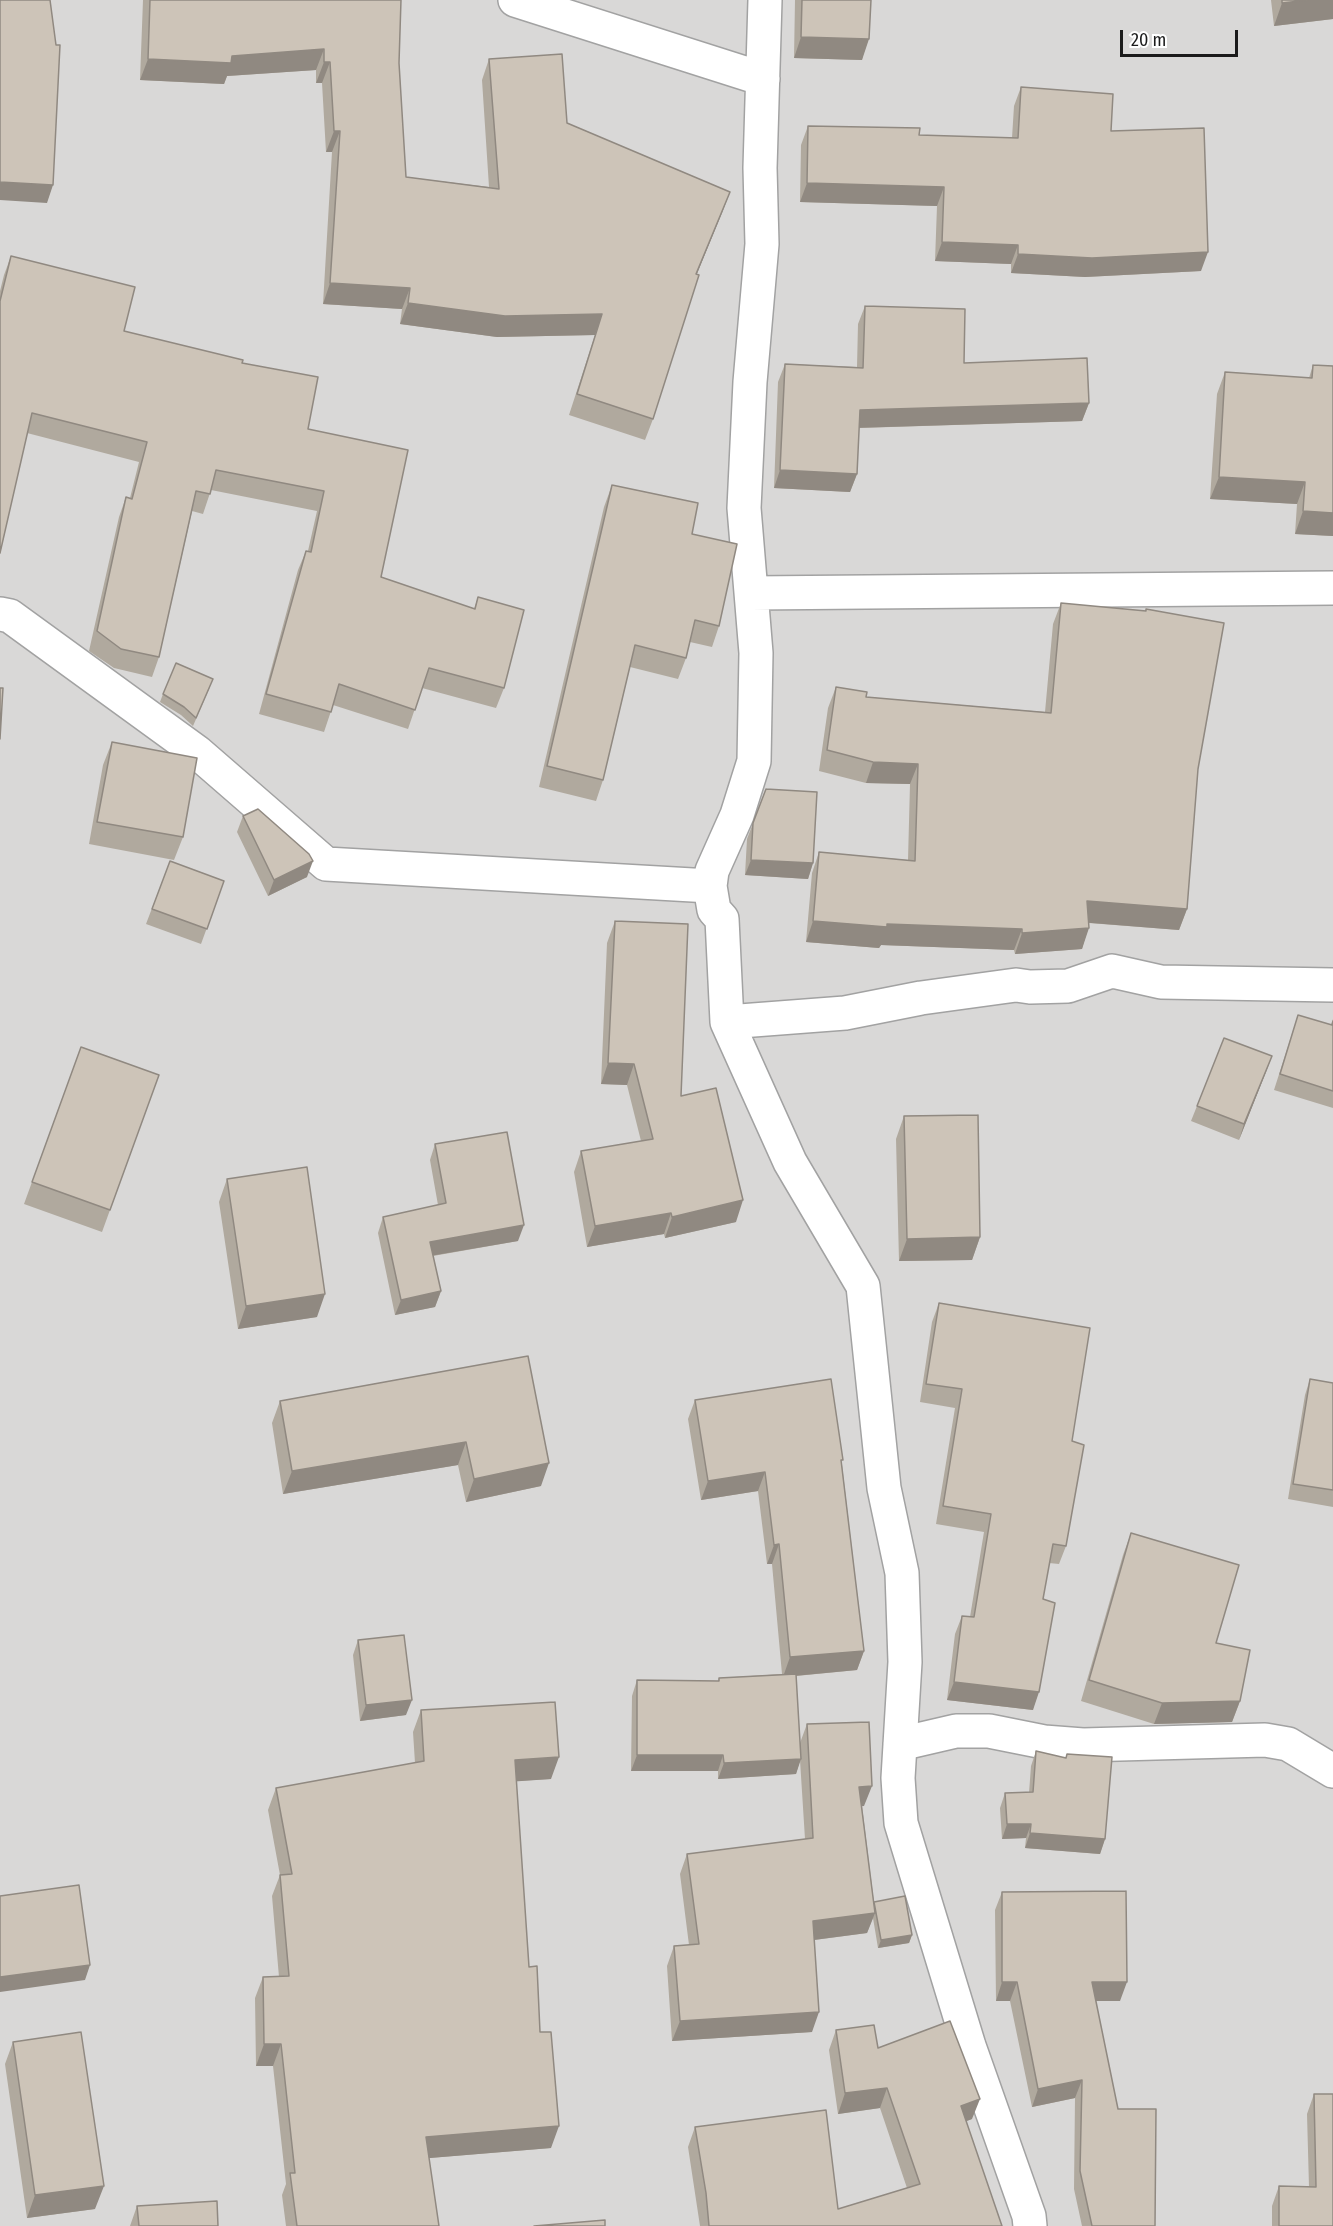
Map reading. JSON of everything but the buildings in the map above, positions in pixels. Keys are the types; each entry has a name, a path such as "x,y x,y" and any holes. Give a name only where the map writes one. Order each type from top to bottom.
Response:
{"street":[{"path":"515,0 763,79"},
{"path":"765,0 760,168 762,244 750,382 744,508 756,653 754,761 737,815 712,871 710,886 714,910 722,919 727,1022 790,1162 863,1286 884,1488 902,1573 905,1662 898,1778 901,1823 969,2046 1029,2216 1030,2226"},
{"path":"751,593 1333,588"},
{"path":"0,614 10,616 197,752 326,864 710,886"},
{"path":"727,1022 845,1013 921,998 1016,985 1068,986 1112,971 1161,982 1333,985"},
{"path":"900,1744 956,1731 989,1731 1044,1742 1083,1745 1265,1740 1288,1744 1333,1771"}],"shaded area":[{"path":"0,0 1333,0 1333,2226 0,2226"}]}
